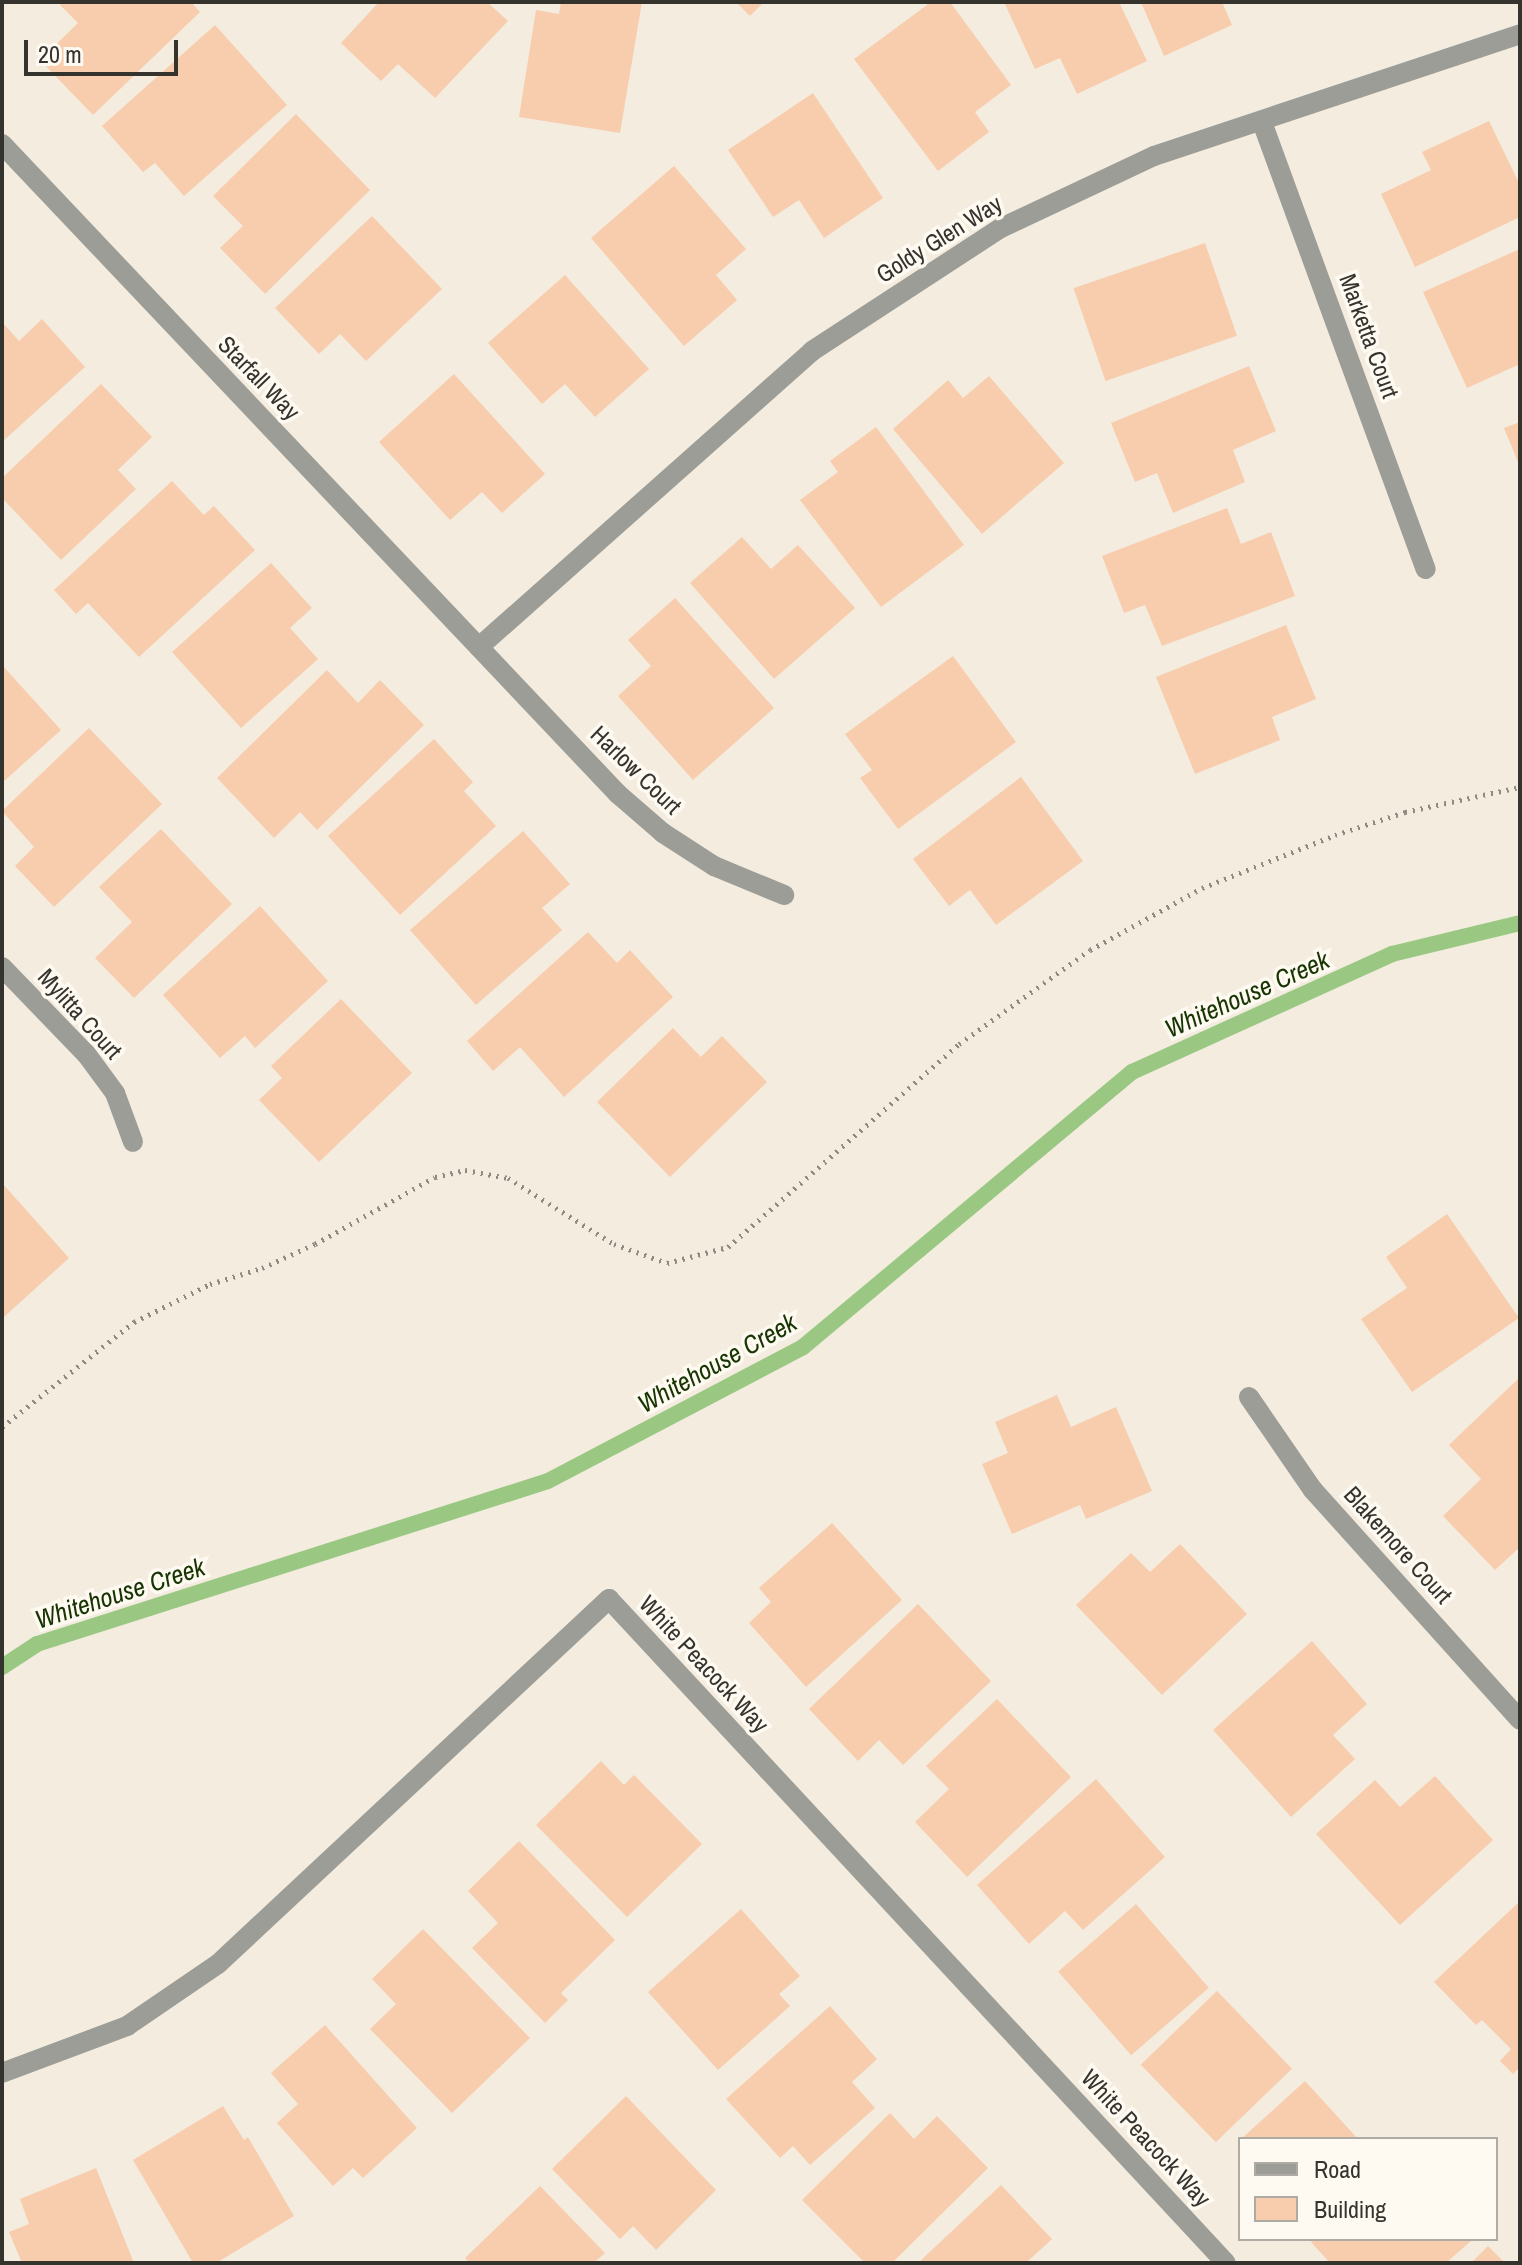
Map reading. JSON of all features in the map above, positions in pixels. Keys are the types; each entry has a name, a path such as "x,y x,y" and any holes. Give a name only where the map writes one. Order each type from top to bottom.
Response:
{"street":[{"name":"Goldy Glen Way","path":"479,647 812,351 1001,228 1154,156 1520,34"},
{"name":"Marketta Court","path":"1262,122 1426,569"},
{"name":"Starfall Way","path":"2,144 479,647"},
{"name":"Harlow Court","path":"479,647 618,794 663,833 714,866 784,895"},
{"name":"Mylitta Court","path":"2,967 87,1055 115,1093 133,1142"},
{"name":"Blakemore Court","path":"1249,1397 1313,1490 1520,1720"},
{"name":"White Peacock Way","path":"2,2073 127,2026 218,1964 609,1599 1226,2263"}],"path":[{"path":"2,1427 134,1322 210,1284 315,1244 435,1177 465,1170 508,1178 614,1244 667,1263 728,1247 959,1044 1090,950 1202,888 1335,835 1405,812 1520,787"}],"building":[{"path":"63,2 191,2 200,12 93,115 40,60 78,23 60,5"},
{"path":"379,2 487,2 508,21 435,98 398,64 381,81 341,43"},
{"path":"561,2 642,2 620,133 519,117 536,10 559,14"},
{"path":"736,2 764,2 750,16"},
{"path":"931,2 950,2 1011,85 975,112 989,132 938,171 854,59"},
{"path":"1004,2 1119,2 1147,61 1077,94 1060,58 1035,69"},
{"path":"1141,2 1222,2 1232,25 1164,56"},
{"path":"215,25 287,105 184,196 155,163 143,172 102,126"},
{"path":"813,93 883,198 824,238 799,200 773,217 728,150"},
{"path":"296,114 370,190 265,294 220,248 243,226 213,196"},
{"path":"1489,121 1520,185 1520,217 1415,267 1381,194 1431,170 1422,152"},
{"path":"674,166 746,249 716,275 737,300 684,346 591,238"},
{"path":"372,216 442,289 366,361 340,334 319,354 275,308"},
{"path":"1205,243 1237,336 1105,381 1074,288"},
{"path":"1520,249 1520,364 1467,388 1423,292"},
{"path":"565,275 649,369 595,417 565,384 542,404 488,343"},
{"path":"42,319 85,367 2,442 2,322 19,341"},
{"path":"1249,366 1276,431 1233,450 1245,482 1173,513 1157,473 1135,482 1111,423"},
{"path":"454,374 545,474 502,513 482,492 450,520 379,442"},
{"path":"989,376 1064,463 982,534 893,429 948,380 963,398"},
{"path":"101,384 152,437 118,470 136,489 61,560 2,498 2,478"},
{"path":"1520,422 1520,467 1504,428"},
{"path":"876,427 964,545 881,607 800,500 838,472 830,461"},
{"path":"172,481 204,515 214,506 255,550 139,657 88,603 76,614 54,590"},
{"path":"1227,508 1241,544 1271,532 1295,596 1162,646 1145,605 1124,613 1102,556"},
{"path":"742,537 771,569 798,545 855,608 774,679 690,583"},
{"path":"271,563 312,608 290,628 318,659 241,728 172,652"},
{"path":"675,598 774,708 693,780 618,696 651,666 628,640"},
{"path":"1286,625 1316,699 1272,717 1280,740 1195,774 1156,677"},
{"path":"953,656 1016,742 898,829 860,778 872,770 845,734"},
{"path":"2,665 61,730 2,783"},
{"path":"327,670 358,703 380,680 424,725 317,830 300,812 274,838 217,778"},
{"path":"89,728 162,804 54,907 15,866 34,847 2,811"},
{"path":"434,739 473,782 464,791 496,826 400,915 328,836"},
{"path":"1021,777 1083,861 996,925 970,890 949,906 913,859"},
{"path":"161,829 232,904 134,998 95,958 132,922 99,887"},
{"path":"523,831 570,884 542,908 562,930 476,1005 410,930"},
{"path":"260,906 328,981 255,1048 245,1036 220,1058 163,995"},
{"path":"588,932 617,963 630,950 673,997 564,1097 520,1047 493,1071 467,1041"},
{"path":"341,999 412,1073 319,1162 259,1100 282,1078 271,1066"},
{"path":"673,1028 701,1057 722,1036 767,1082 670,1177 597,1102"},
{"path":"2,1183 69,1258 4,1317 2,1315"},
{"path":"1447,1214 1519,1318 1412,1392 1361,1319 1407,1288 1386,1257"},
{"path":"1520,1377 1520,1547 1495,1570 1443,1516 1481,1479 1449,1445"},
{"path":"1057,1395 1071,1427 1116,1407 1152,1491 1086,1519 1080,1505 1012,1534 982,1464 1008,1453 995,1422"},
{"path":"832,1523 902,1600 806,1687 749,1623 771,1602 759,1588"},
{"path":"1180,1544 1247,1614 1162,1695 1076,1605 1131,1553 1150,1572"},
{"path":"918,1604 991,1681 903,1765 879,1740 858,1761 809,1709"},
{"path":"1312,1641 1367,1704 1333,1735 1355,1759 1291,1817 1213,1730"},
{"path":"997,1699 1071,1777 967,1877 915,1822 949,1789 926,1766"},
{"path":"601,1761 624,1785 634,1775 702,1844 627,1917 536,1825"},
{"path":"1435,1776 1493,1840 1400,1925 1316,1834 1375,1780 1400,1807"},
{"path":"1096,1779 1165,1857 1083,1930 1065,1911 1029,1944 977,1885"},
{"path":"519,1841 615,1940 561,1993 568,2000 545,2023 472,1948 498,1923 468,1891"},
{"path":"1520,1901 1520,2067 1513,2074 1500,2061 1511,2049 1482,2020 1476,2025 1434,1982"},
{"path":"1136,1904 1209,1988 1131,2055 1058,1972"},
{"path":"741,1909 800,1976 779,1994 790,2006 718,2070 648,1992"},
{"path":"423,1929 530,2038 452,2113 370,2029 396,2004 372,1979"},
{"path":"1217,1991 1292,2069 1216,2142 1141,2065"},
{"path":"830,2006 877,2059 852,2082 875,2108 810,2165 793,2146 780,2158 726,2099"},
{"path":"325,2025 417,2128 363,2178 353,2168 333,2186 277,2123 298,2104 271,2073"},
{"path":"1305,2081 1356,2137 1243,2137"},
{"path":"626,2096 716,2190 656,2250 633,2226 620,2239 552,2169"},
{"path":"223,2106 244,2140 248,2137 294,2216 216,2263 193,2263 133,2160"},
{"path":"890,2113 914,2139 937,2116 988,2168 892,2263 865,2263 802,2200"},
{"path":"96,2168 134,2263 22,2263 9,2232 29,2224 20,2199"},
{"path":"1001,2185 1052,2239 1026,2263 918,2263"},
{"path":"540,2186 605,2253 594,2263 470,2263 465,2258"},
{"path":"1471,2241 1446,2263 1330,2263 1311,2242"},
{"path":"1488,2246 1505,2263 1471,2263"}],"waterway":[{"name":"Whitehouse Creek","path":"2,1667 37,1644 548,1481 803,1347 1132,1072 1392,954 1520,923"}]}
